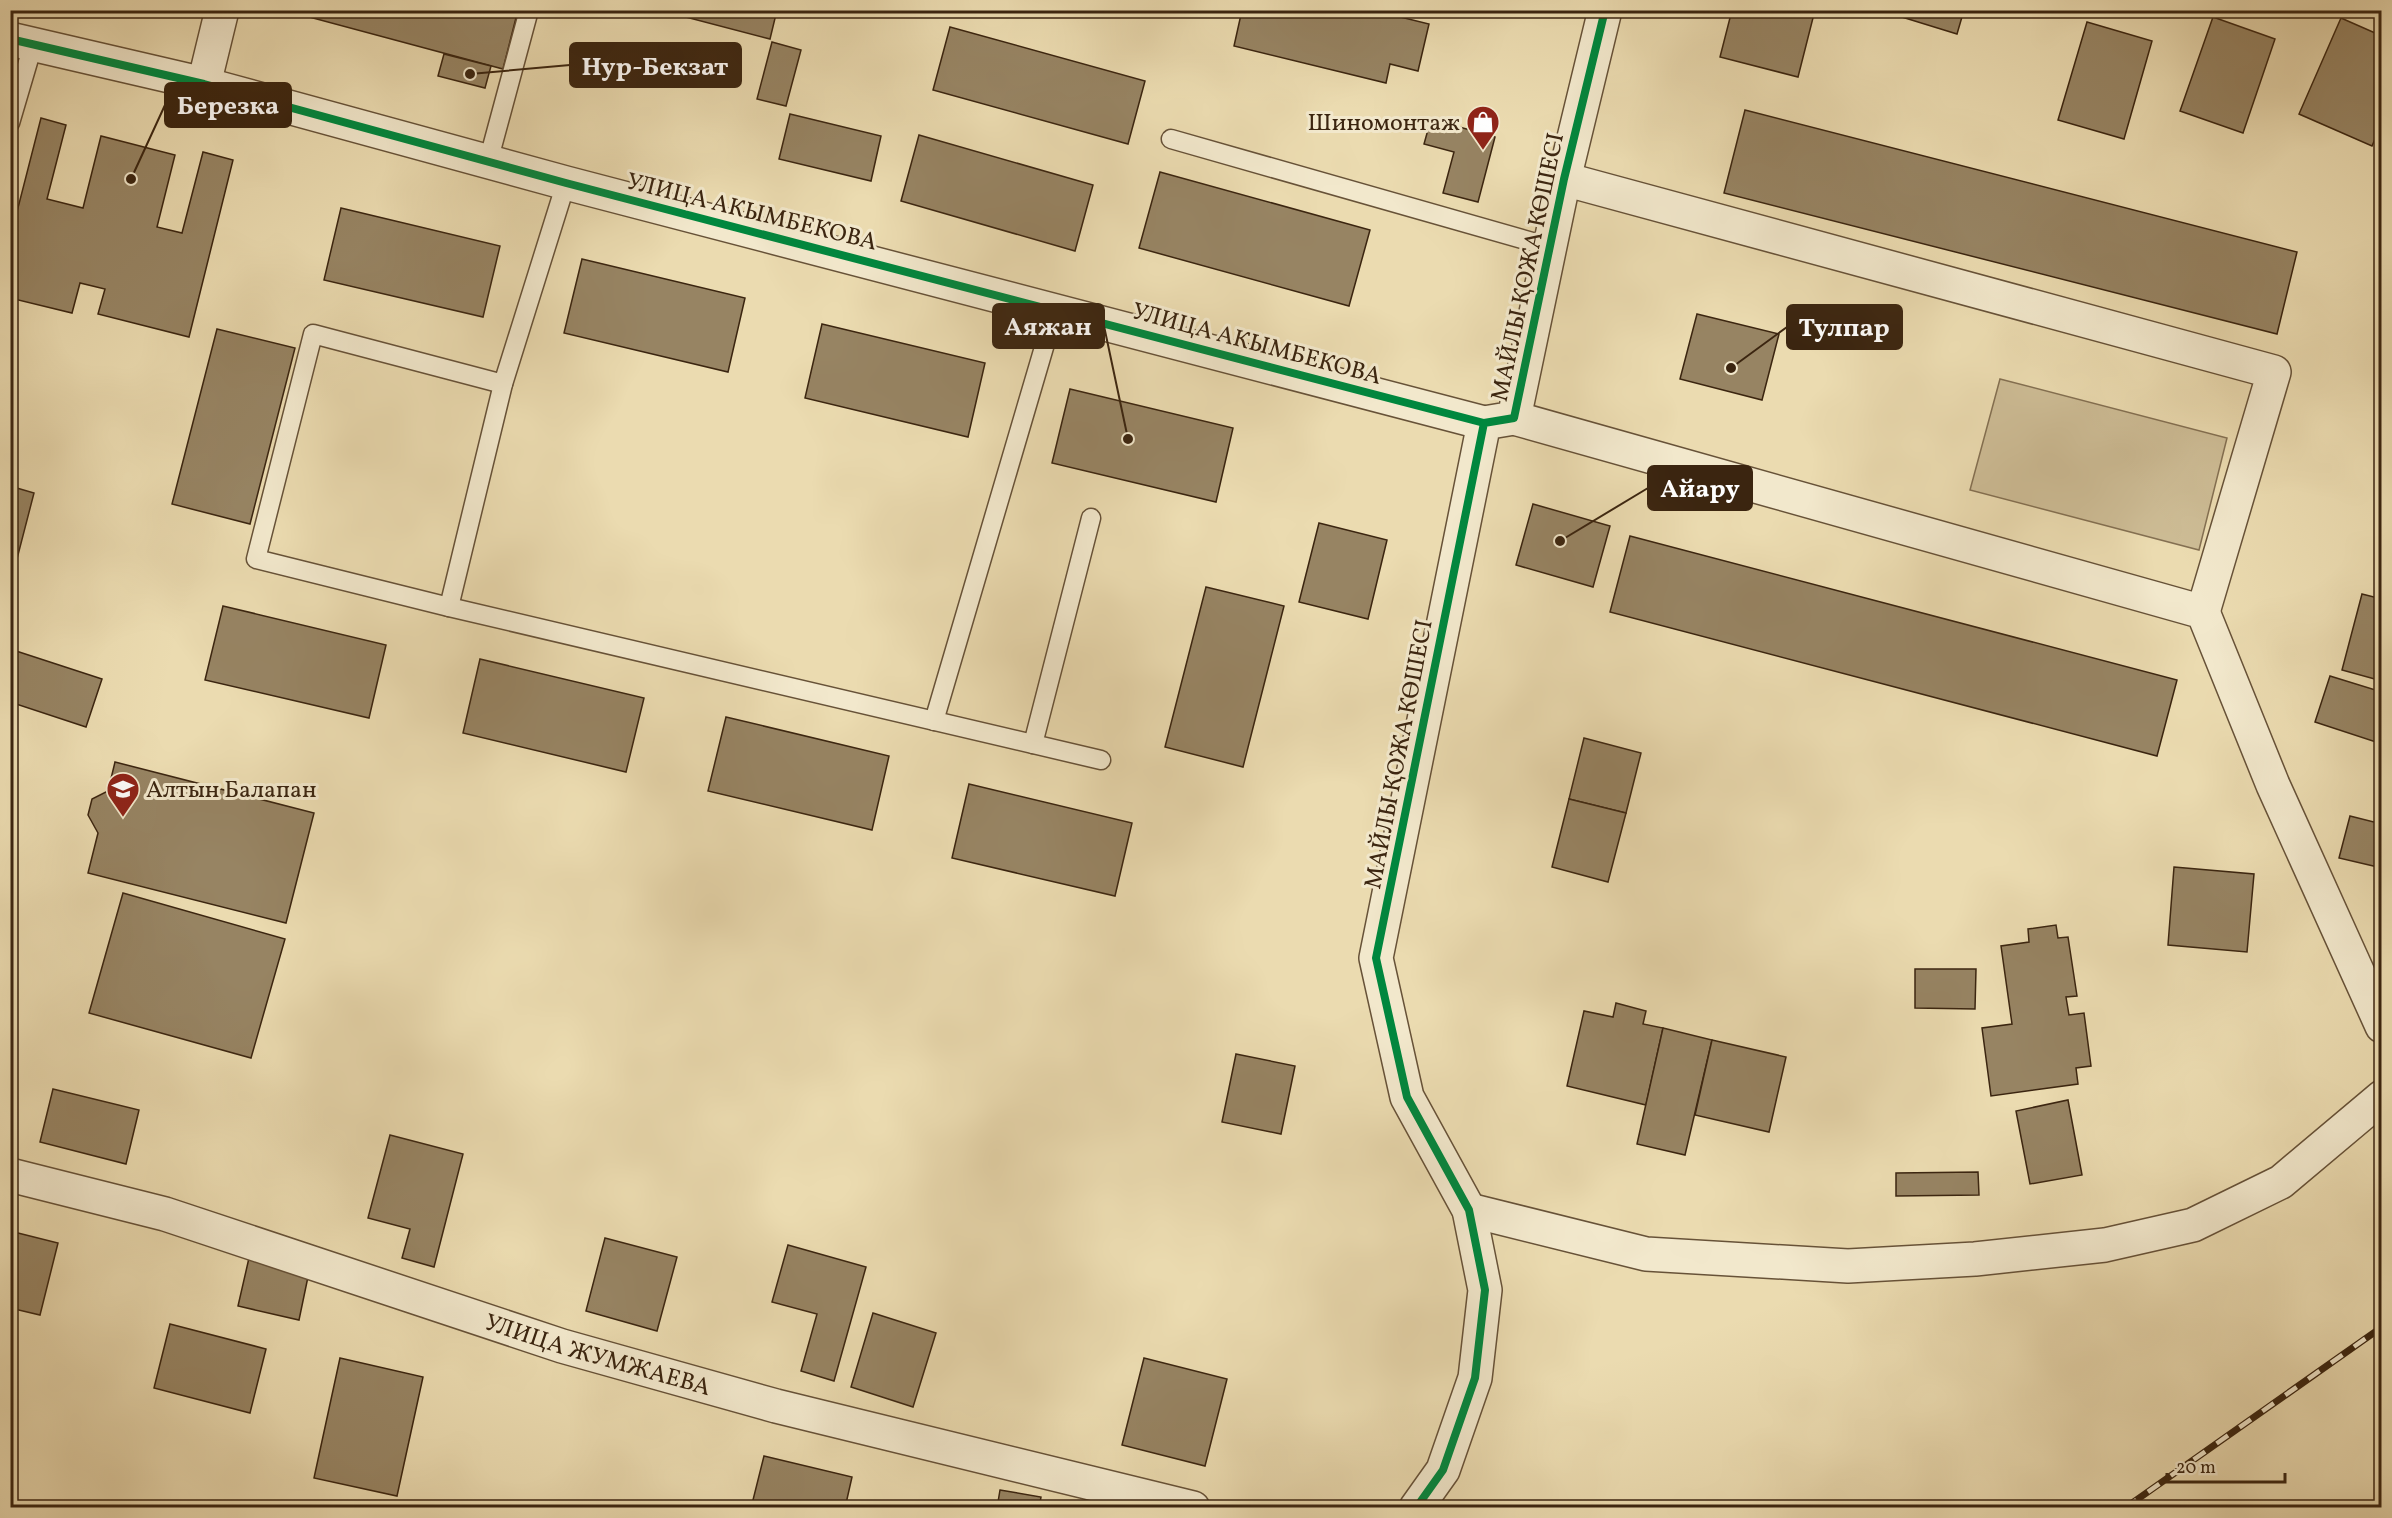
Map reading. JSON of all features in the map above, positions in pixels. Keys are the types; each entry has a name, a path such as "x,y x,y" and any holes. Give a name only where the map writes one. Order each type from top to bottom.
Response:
{"street":[{"path":"204,84 222,10"},
{"name":"МАЙЛЫ ҚОЖА КӨШЕСІ","path":"1416,1508 1443,1470 1475,1378 1485,1290 1468,1210 1407,1097 1376,958 1499,421 1550,247 1605,10"},
{"name":"УЛИЦА АКЫМБЕКОВА","path":"22,42 204,84 566,183 1055,310 1499,421 2203,612"},
{"path":"1564,179 2274,372 2203,612 2283,806 2382,1026"},
{"path":"1468,1210 1646,1254 1848,1266 1975,1259 2105,1245 2193,1225 2281,1182 2382,1097"},
{"name":"УЛИЦА ЖУМЖАЕВА","path":"10,1175 165,1214 562,1346 754,1400 1193,1508"}],"lane":[{"path":"488,162 529,10"},
{"path":"10,123 22,42"},
{"path":"1171,139 1550,247"},
{"path":"449,607 503,384 566,183"},
{"path":"934,721 1055,310"},
{"path":"503,384 313,334 256,559 449,607 1101,760"},
{"path":"1033,744 1091,518"}],"shaded area":[{"path":"2000,379 2227,438 2199,550 1970,490"}],"building":[{"path":"299,10 518,10 503,69 298,14"},
{"path":"659,10 777,10 770,39"},
{"path":"1242,10 1372,10 1429,24 1418,71 1390,64 1386,83 1234,46"},
{"path":"1732,10 1815,10 1798,77 1720,57"},
{"path":"1893,10 1964,10 1957,34 1892,14"},
{"path":"2213,17 2275,39 2243,133 2180,111"},
{"path":"2341,18 2382,36 2382,123 2372,146 2299,114"},
{"path":"2087,22 2152,41 2124,139 2058,120"},
{"path":"950,27 1145,81 1128,144 933,90"},
{"path":"772,42 801,50 786,106 757,99"},
{"path":"444,54 491,66 485,88 438,76"},
{"path":"1745,110 2297,252 2277,334 1724,193"},
{"path":"790,114 881,136 871,181 779,159"},
{"path":"41,118 66,125 47,199 83,208 101,136 175,155 157,227 182,233 203,152 233,160 189,337 98,314 105,289 80,283 72,313 10,298 10,239"},
{"path":"1431,119 1495,137 1478,202 1443,193 1454,152 1424,144"},
{"path":"919,135 1093,185 1075,251 901,201"},
{"path":"1160,172 1370,230 1349,306 1139,248"},
{"path":"341,208 500,246 483,317 324,280"},
{"path":"582,259 745,298 728,372 564,333"},
{"path":"1697,314 1779,334 1762,400 1680,379"},
{"path":"822,324 985,363 968,437 805,398"},
{"path":"217,329 295,348 250,524 172,504"},
{"path":"1070,389 1233,428 1216,502 1052,463"},
{"path":"10,486 34,493 11,582 10,582"},
{"path":"1533,504 1610,526 1593,587 1516,565"},
{"path":"1319,523 1387,540 1368,619 1299,602"},
{"path":"1630,536 2177,680 2157,756 1610,612"},
{"path":"1206,587 1284,606 1243,767 1165,747"},
{"path":"2362,594 2382,599 2382,681 2342,670"},
{"path":"223,606 386,645 369,718 205,680"},
{"path":"10,649 102,679 86,727 10,702"},
{"path":"480,659 644,698 626,772 463,733"},
{"path":"2330,676 2382,692 2382,744 2315,722"},
{"path":"726,717 889,756 872,830 708,791"},
{"path":"1584,738 1641,753 1626,813 1569,799"},
{"path":"115,762 314,813 286,923 88,873 98,833 88,815 92,799 108,791"},
{"path":"969,784 1132,823 1115,896 952,858"},
{"path":"1569,799 1626,813 1608,882 1552,867"},
{"path":"2350,816 2382,824 2382,868 2339,858"},
{"path":"2174,867 2254,874 2247,952 2168,945"},
{"path":"123,893 285,939 251,1058 89,1013"},
{"path":"2056,925 2058,938 2068,937 2077,996 2066,997 2069,1015 2084,1013 2091,1066 2076,1068 2078,1084 1991,1096 1982,1028 2012,1024 2001,946 2029,942 2028,929"},
{"path":"1915,969 1976,969 1975,1009 1915,1008"},
{"path":"1616,1003 1646,1011 1643,1024 1663,1028 1646,1105 1567,1086 1584,1011 1613,1017"},
{"path":"1663,1028 1712,1040 1685,1155 1637,1144"},
{"path":"1712,1040 1786,1057 1769,1132 1695,1115"},
{"path":"1236,1054 1295,1066 1281,1134 1222,1122"},
{"path":"53,1089 139,1110 126,1164 40,1142"},
{"path":"2068,1100 2082,1175 2030,1184 2016,1111"},
{"path":"390,1135 463,1154 434,1267 402,1258 410,1229 368,1218"},
{"path":"1978,1172 1979,1195 1896,1196 1896,1173"},
{"path":"10,1231 58,1243 40,1315 10,1308"},
{"path":"605,1238 677,1257 657,1331 586,1311"},
{"path":"788,1245 866,1267 834,1381 801,1371 817,1314 772,1302"},
{"path":"249,1258 309,1272 299,1320 238,1306"},
{"path":"873,1313 936,1333 913,1407 851,1387"},
{"path":"170,1324 266,1349 250,1413 154,1388"},
{"path":"340,1358 423,1377 397,1496 314,1478"},
{"path":"1144,1358 1227,1379 1205,1466 1122,1445"},
{"path":"764,1456 852,1477 845,1508 751,1508"},
{"path":"1000,1490 1041,1497 1039,1508 997,1508"}],"railway":[{"path":"2125,1508 2382,1327"}],"cycle path":[{"path":"1416,1508 1443,1470 1475,1378 1485,1290 1469,1210 1407,1097 1376,958 1484,423 1514,418 1564,179 1605,10"},
{"path":"10,39 204,84 566,183 1484,423"}],"place":[{"name":"Нур-Бекзат","path":"470,74"},
{"name":"Шиномонтаж","path":"1483,151"},
{"name":"Березка","path":"131,179"},
{"name":"Тулпар","path":"1731,368"},
{"name":"Аяжан","path":"1128,439"},
{"name":"Айару","path":"1560,541"},
{"name":"Алтын Балапан","path":"123,818"}]}
